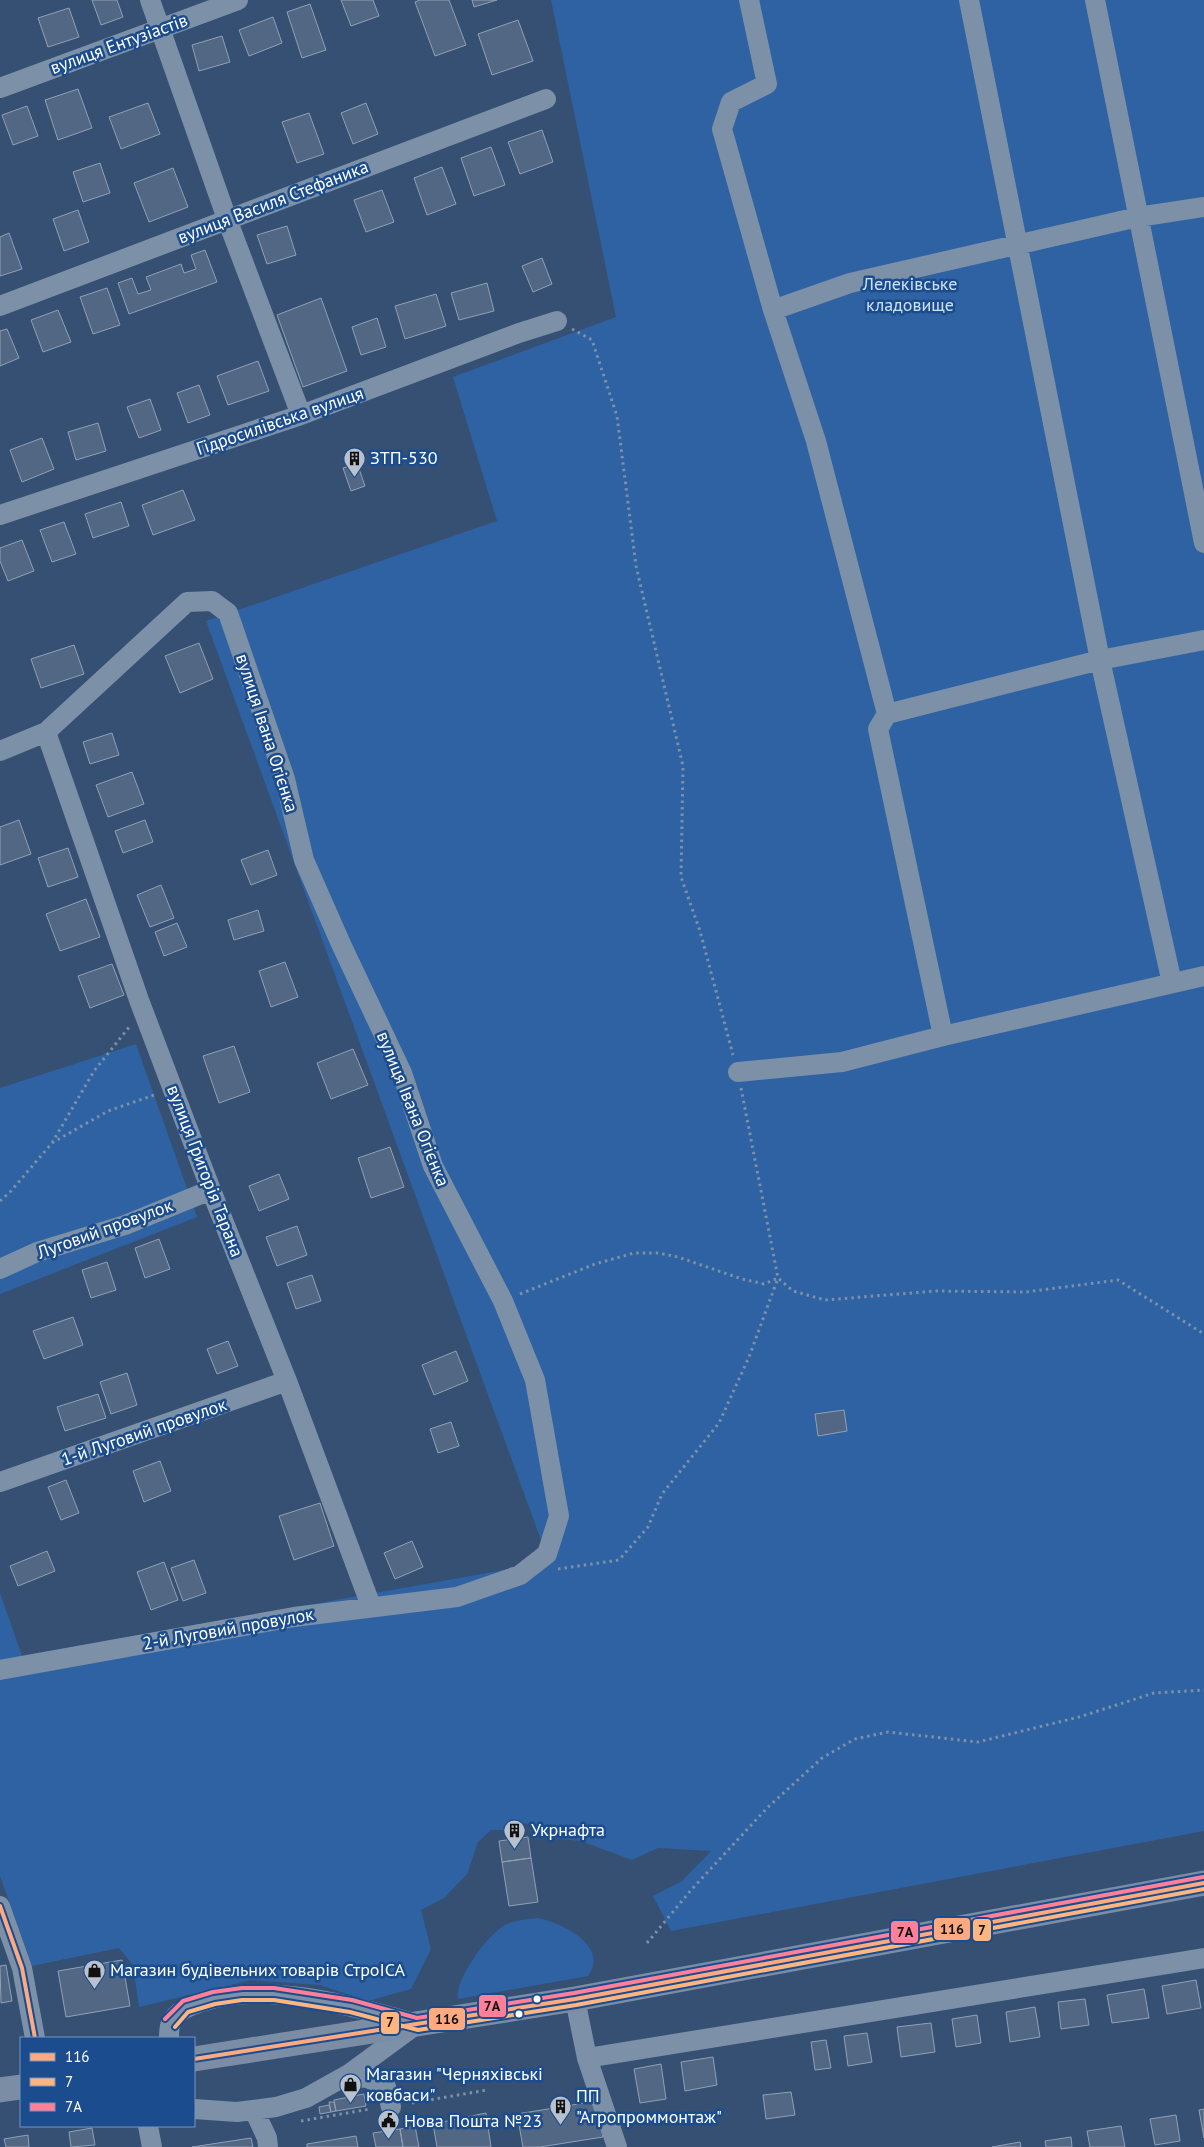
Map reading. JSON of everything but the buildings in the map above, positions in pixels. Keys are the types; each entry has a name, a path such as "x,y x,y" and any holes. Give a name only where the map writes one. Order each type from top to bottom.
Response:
{"main road":[{"path":"195,2058 574,1999 1204,1883"},
{"path":"0,2090 20,2087"}],"street":[{"path":"150,0 227,219 300,415"},
{"name":"вулиця Ентузіастів","path":"0,88 238,0"},
{"path":"749,0 767,84 731,102 722,129 773,310 816,441 888,714"},
{"path":"969,0 1100,660 1172,983"},
{"path":"1095,0 1204,543"},
{"name":"вулиця Василя Стефаника","path":"0,306 546,99"},
{"path":"773,310 850,283 1138,217 1204,207"},
{"name":"Гідросилівська вулиця","path":"0,515 300,415 519,333 557,321"},
{"name":"вулиця Івана Огієнка","path":"46,732 187,602 212,601 228,614 284,779 304,860 402,1073 433,1166 503,1301 535,1380 559,1516 548,1554 520,1575 457,1597"},
{"path":"943,1036 878,729 888,714 1100,660 1204,640"},
{"path":"0,751 46,732"},
{"name":"вулиця Григорія Тарана","path":"46,732 140,1000 211,1190 287,1381 372,1606"},
{"path":"738,1072 842,1062 943,1036 1204,976"},
{"name":"Луговий провулок","path":"0,1269 37,1252 125,1225 211,1190"},
{"name":"1-й Луговий провулок","path":"0,1482 287,1381"},
{"name":"2-й Луговий провулок","path":"0,1670 294,1617 457,1597"},
{"path":"0,1906 22,1968 35,2037"},
{"path":"587,2058 1204,1958"},
{"path":"168,2037 170,2023 185,2007 214,1998 242,1994 274,1994 352,2006 417,2024"},
{"path":"574,1999 587,2058 618,2147"},
{"path":"195,2109 238,2112 258,2118 276,2107 306,2098 336,2081 417,2024"},
{"path":"336,2081 366,2078 386,2086 391,2107"},
{"path":"258,2118 267,2138 268,2147"},
{"path":"148,2127 152,2147"}],"path":[{"path":"554,1570 619,1560 648,1527 662,1494 719,1423 749,1356 778,1278 738,1072 700,931 681,877 683,766 636,566 617,416 592,340 557,321"},
{"path":"0,1201 52,1144 94,1071 130,1027 140,1000"},
{"path":"52,1144 108,1110 173,1088"},
{"path":"503,1301 595,1264 634,1253 658,1253 678,1257 742,1279 764,1284 778,1278"},
{"path":"778,1278 793,1291 826,1300 936,1291 1026,1292 1118,1280 1204,1334"},
{"path":"648,1943 692,1889 767,1808 822,1758 855,1739 888,1732 978,1742 1079,1717 1154,1693 1204,1690"},
{"path":"412,2103 487,2090"},
{"path":"258,2118 370,2109"}],"green space":[{"name":"Лелеківське кладовище","path":"551,0 1204,0 1204,1831 671,1931 653,1896 682,1881 711,1851 658,1848 632,1860 581,1841 548,1838 539,1825 522,1823 507,1830 491,1830 478,1842 467,1874 444,1898 421,1910 431,1949 411,1989 368,2001 320,1985 251,1980 139,2007 133,1965 119,1948 32,1966 0,1876 0,1593 22,1656 549,1562 206,621 497,521 453,377 616,317"},
{"path":"136,1044 197,1217 0,1294 0,1088"},
{"path":"538,1918 570,1931 588,1946 593,1955 593,1965 588,1976 458,1999 461,1980 474,1957 491,1936 507,1924"}],"transit line":[{"name":"7А","path":"165,2019 183,2001 213,1992 242,1988 274,1988 352,2000 417,2018 574,1993 1203,1877"},
{"name":"116","path":"195,2059 575,1999 1204,1883"},
{"name":"7","path":"175,2027 188,2012 215,2004 242,2000 274,2000 350,2012 418,2030 576,2005 1204,1889"},
{"name":"116","path":"0,1906 22,1968 35,2037"}],"place":[{"name":"ЗТП-530","path":"354,477"},
{"name":"Укрнафта","path":"515,1849"},
{"name":"Магазин будівельних товарів СтроІСА","path":"94,1989"},
{"name":"Магазин \"Черняхівські ковбаси\"","path":"350,2103"},
{"name":"ПП \"Агропроммонтаж\"","path":"560,2125"},
{"name":"Нова Пошта №23","path":"388,2140"}]}
